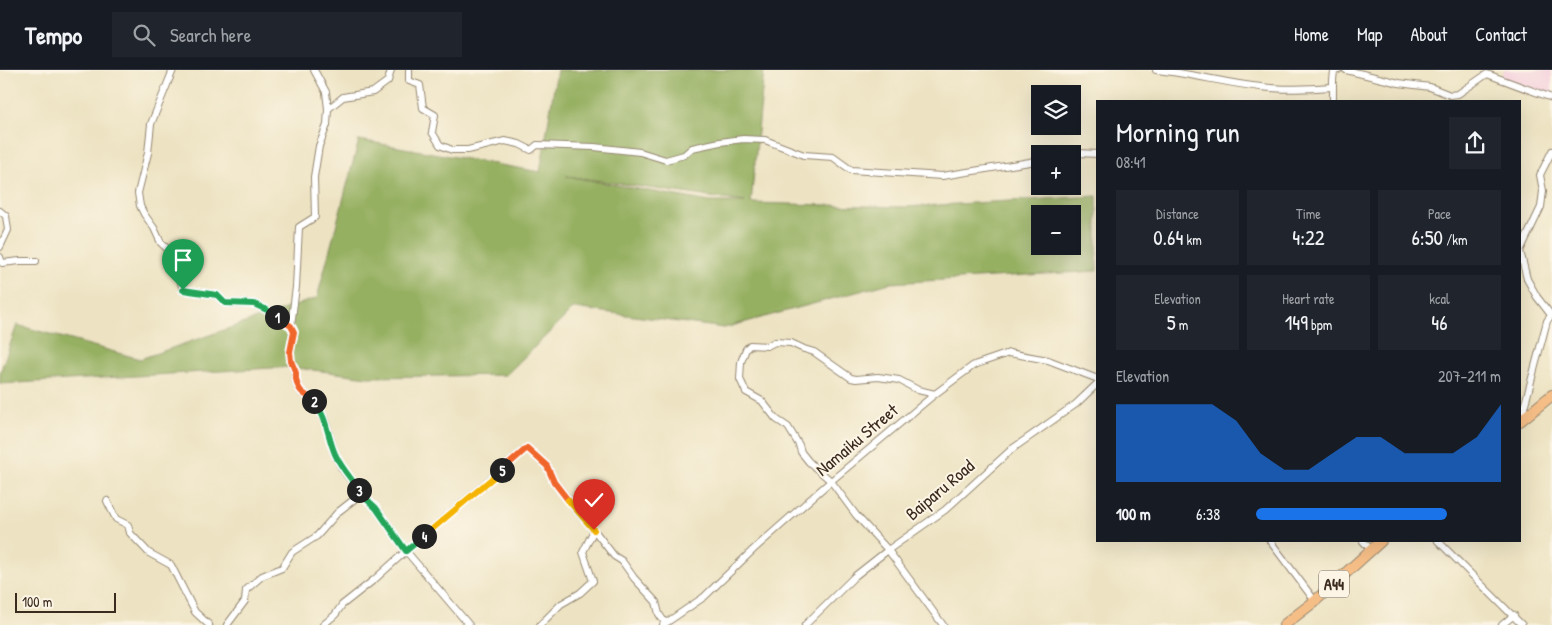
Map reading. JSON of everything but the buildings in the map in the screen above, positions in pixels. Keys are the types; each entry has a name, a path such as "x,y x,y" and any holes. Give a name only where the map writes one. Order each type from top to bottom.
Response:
{"main road":[{"path":"1521,419 1552,395"},
{"name":"A44","path":"1284,625 1315,602 1380,542"}],"street":[{"path":"174,70 151,124 148,153 138,193 140,206 162,243 173,254 183,290 217,295 225,303 254,304 291,326 294,332 290,352 291,361 296,373 297,385 302,393 310,397 317,405 325,419 334,452 342,466 361,494 376,508 406,551 469,625"},
{"path":"291,326 296,286 299,227 315,217 314,177 328,109 326,92 314,70"},
{"path":"328,109 343,97 373,92 388,81 391,70"},
{"path":"409,70 409,81 420,85 423,108 434,115 432,132 440,145 452,150 468,150 505,141 519,144 530,150 537,145 594,147 640,152 666,160 684,155 692,148 743,139 765,140 804,155 833,157 851,170 942,176 1031,162"},
{"path":"1156,70 1272,88 1332,87"},
{"path":"1333,100 1332,87 1335,70"},
{"path":"1346,70 1399,83 1430,87 1450,95 1458,94 1487,72 1552,98"},
{"path":"1521,249 1541,207 1543,191 1540,175 1552,150"},
{"path":"1081,153 1096,154"},
{"path":"0,211 6,216 8,230 0,248"},
{"path":"1521,255 1527,278 1537,297 1552,314 1547,321 1521,416"},
{"path":"0,258 2,263 20,260 36,261"},
{"path":"935,394 918,390 899,380 878,377 851,378 814,352 791,343 775,342 767,346 750,345 746,349 741,362 740,379 746,392 762,401 776,420 788,427 801,452 831,482 856,515 888,550 942,625"},
{"name":"Namaiku Street","path":"664,624 704,597 754,549 831,482 935,394 974,365 1009,353 1048,360 1096,378"},
{"name":"Baiparu Road","path":"805,625 855,576 945,510 1012,449 1076,404 1096,385"},
{"path":"323,625 335,615 342,604 375,580 406,551 527,448 547,466 554,482 614,556 622,562 656,602 664,624"},
{"path":"226,625 245,601 246,590 262,576 282,568 292,552 317,536 338,512 361,494"},
{"path":"107,501 116,519 128,525 130,533 149,553 171,565 195,612 208,625"},
{"path":"540,625 562,604 580,593 593,581 583,552 594,530"},
{"path":"1271,542 1315,602"},
{"path":"1364,542 1371,550"},
{"path":"1439,542 1522,625"},
{"path":"1502,625 1514,615"}],"shaded area":[{"path":"1504,70 1552,70 1552,96 1501,78"}],"green space":[{"path":"557,70 764,70 751,203 904,207 1096,196 1096,271 890,283 724,328 574,308 506,375 368,377 289,367 0,384 0,373 17,325 140,359 317,298 359,140 540,172","holes":["566,176 567,176 745,202 710,202"]}],"route":[{"path":"183,290 217,295 225,303 254,304 291,326 294,332 290,352 291,361 296,373 297,385 302,393 310,397 317,405 325,419 334,452 342,466 361,494 376,508 406,551 527,448 547,466 554,482 594,530"}]}
